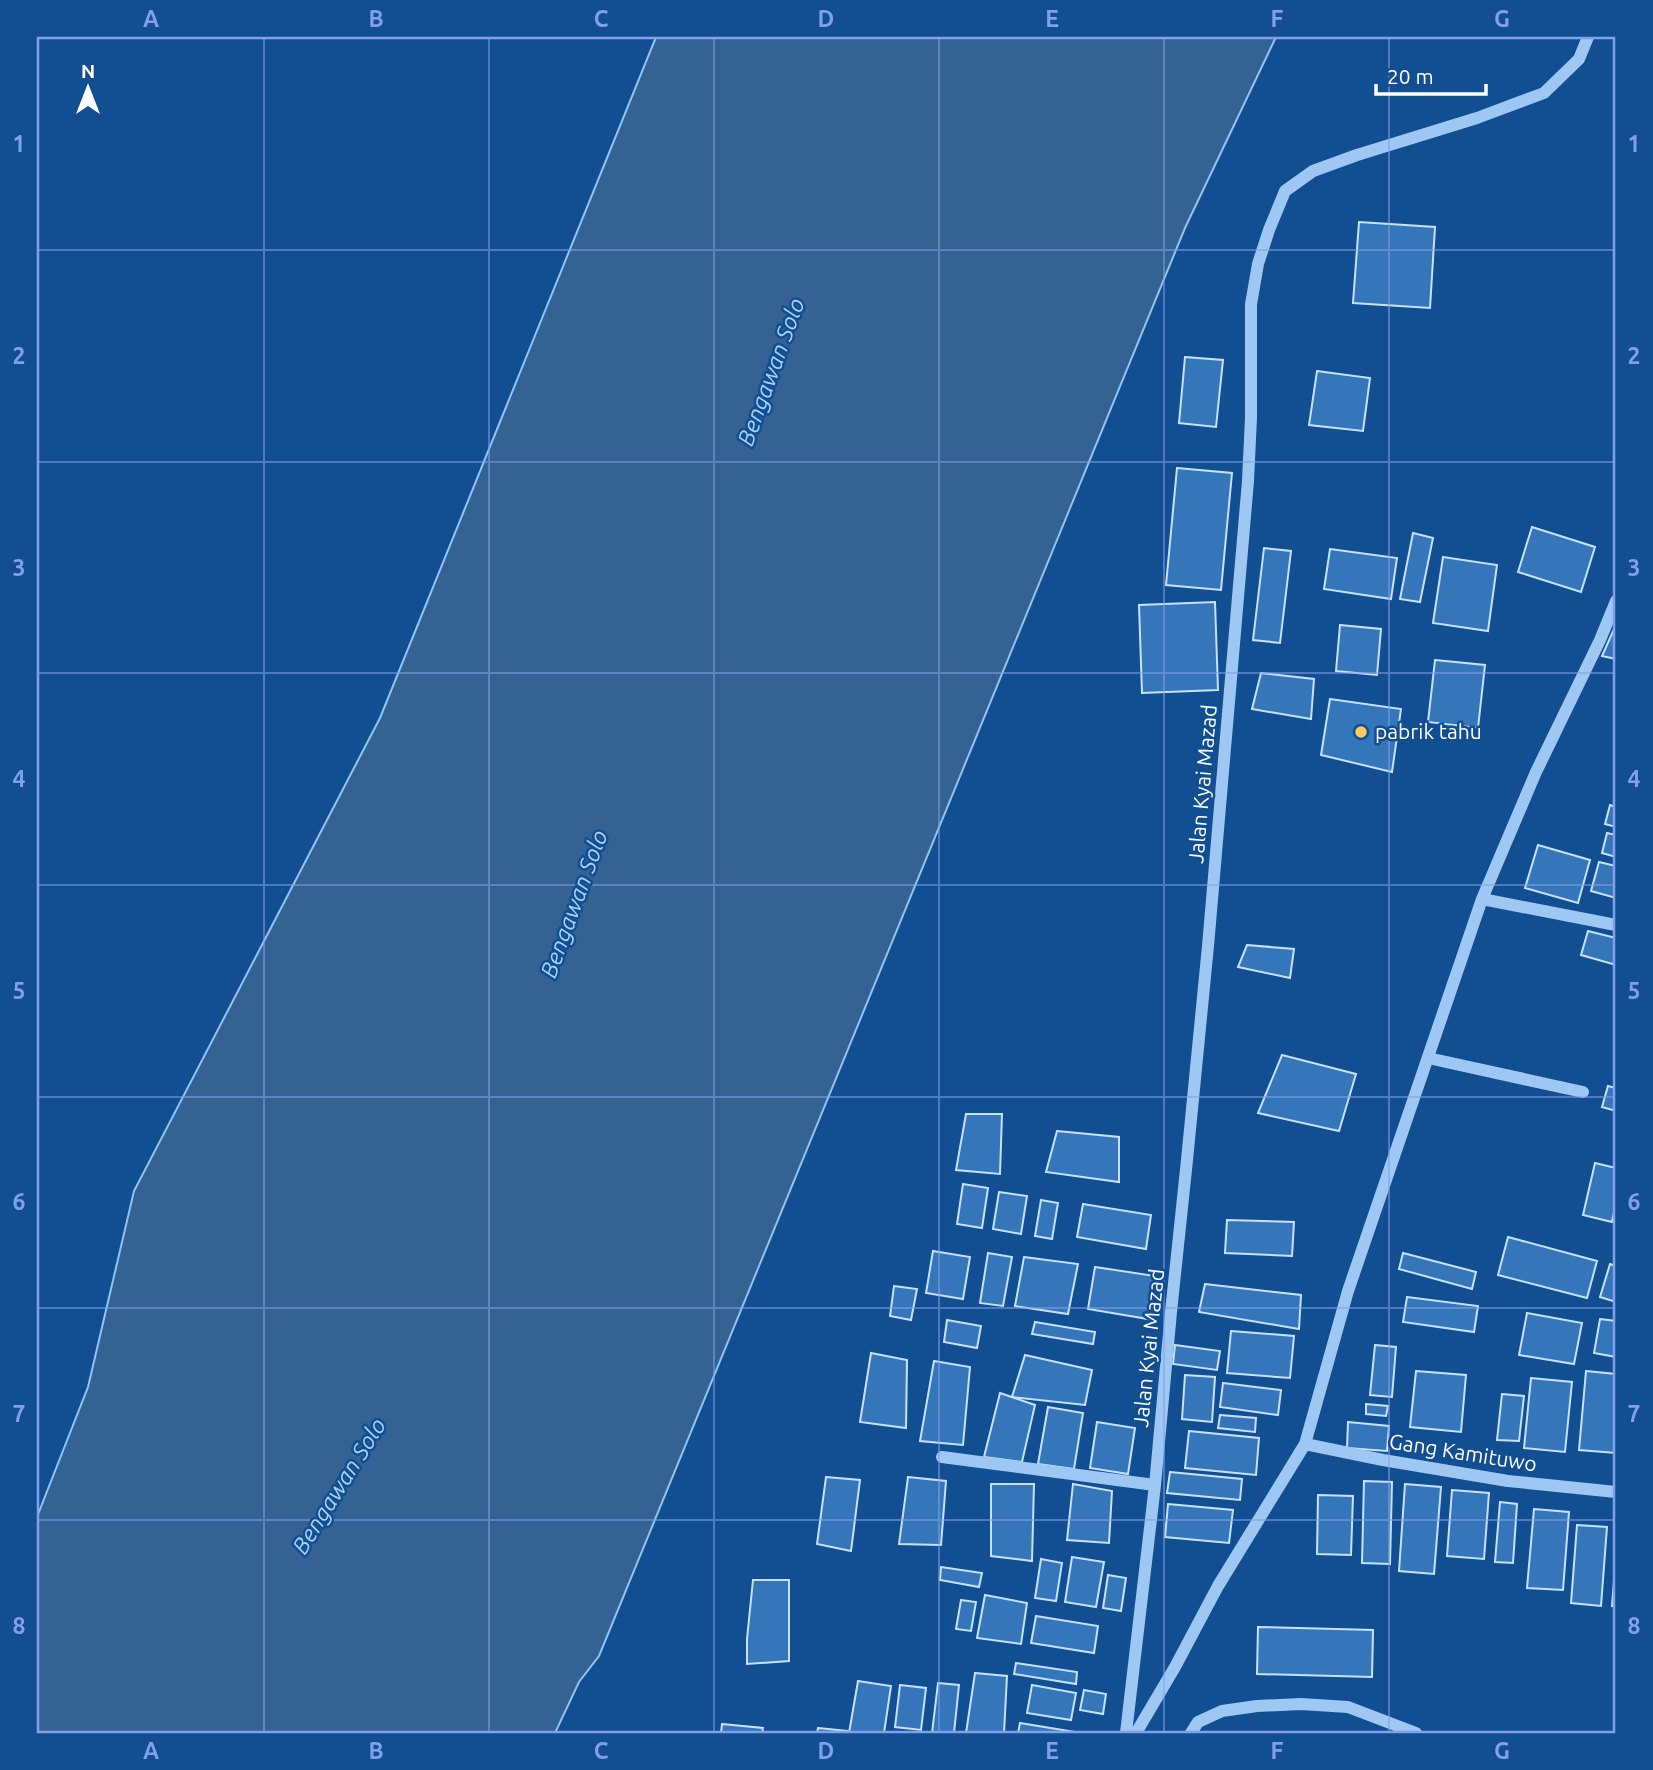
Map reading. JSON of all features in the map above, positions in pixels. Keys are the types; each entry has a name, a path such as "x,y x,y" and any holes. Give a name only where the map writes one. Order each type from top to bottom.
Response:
{"street":[{"name":"Jalan Kyai Mazad","path":"1126,1733 1155,1485 1206,973 1248,481 1251,304 1258,264 1285,191 1313,171 1477,118 1544,93 1578,59 1588,37"},
{"path":"1136,1733 1219,1586 1305,1444 1349,1291 1482,899 1536,772 1616,601"},
{"path":"1482,899 1616,925"},
{"path":"1428,1058 1583,1093"},
{"name":"Gang Kamituwo","path":"1305,1444 1496,1479 1616,1492"},
{"path":"942,1457 1155,1485"},
{"path":"1191,1733 1198,1723 1222,1712 1301,1703 1349,1707 1416,1733"}],"water":[{"name":"Bengawan Solo","path":"656,37 1276,37 1185,228 599,1656 579,1682 555,1733 37,1733 37,1517 88,1387 134,1191 380,718"}],"building":[{"path":"1359,222 1435,227 1430,308 1353,303"},
{"path":"1185,357 1223,360 1216,427 1179,423"},
{"path":"1317,371 1370,378 1363,431 1309,425"},
{"path":"1177,468 1232,473 1221,590 1166,585"},
{"path":"1532,527 1595,547 1581,592 1518,572"},
{"path":"1413,533 1433,538 1420,602 1400,599"},
{"path":"1264,548 1291,551 1280,643 1253,640"},
{"path":"1330,549 1397,558 1391,599 1324,589"},
{"path":"1443,557 1497,565 1488,631 1433,623"},
{"path":"1215,602 1218,690 1142,693 1139,605"},
{"path":"1340,625 1381,629 1377,675 1336,671"},
{"path":"1616,628 1616,659 1602,656"},
{"path":"1435,660 1485,665 1478,728 1428,722"},
{"path":"1261,673 1314,679 1311,719 1252,709"},
{"name":"pabrik tahu","path":"1330,699 1401,709 1392,772 1321,755"},
{"path":"1610,805 1616,807 1616,827 1605,824"},
{"path":"1607,833 1616,835 1616,857 1602,853"},
{"path":"1538,845 1590,860 1578,903 1525,888"},
{"path":"1599,862 1616,866 1616,898 1591,891"},
{"path":"1588,931 1616,938 1616,965 1581,955"},
{"path":"1247,945 1294,949 1290,978 1238,967"},
{"path":"1282,1055 1356,1074 1339,1131 1258,1113"},
{"path":"1608,1086 1616,1088 1616,1111 1602,1107"},
{"path":"966,1114 1002,1114 1000,1174 956,1170"},
{"path":"1057,1131 1119,1137 1119,1182 1046,1172"},
{"path":"1595,1163 1616,1168 1616,1203 1612,1222 1583,1215"},
{"path":"963,1184 988,1188 982,1228 957,1224"},
{"path":"999,1192 1027,1196 1021,1234 993,1229"},
{"path":"1041,1200 1058,1203 1052,1239 1035,1236"},
{"path":"1083,1204 1151,1215 1146,1249 1077,1237"},
{"path":"1227,1220 1294,1222 1292,1256 1225,1253"},
{"path":"1508,1237 1597,1261 1587,1298 1498,1275"},
{"path":"933,1251 970,1257 963,1299 926,1293"},
{"path":"988,1253 1012,1257 1003,1306 980,1303"},
{"path":"1403,1253 1476,1272 1472,1289 1399,1269"},
{"path":"1024,1257 1078,1264 1068,1314 1015,1306"},
{"path":"1610,1264 1616,1266 1616,1302 1600,1297"},
{"path":"1095,1267 1155,1276 1148,1319 1088,1309"},
{"path":"1205,1284 1301,1295 1299,1329 1199,1312"},
{"path":"894,1286 917,1289 911,1320 890,1316"},
{"path":"1407,1297 1478,1306 1474,1332 1403,1322"},
{"path":"1527,1313 1582,1323 1574,1364 1519,1355"},
{"path":"1600,1319 1616,1321 1616,1357 1594,1353"},
{"path":"947,1320 981,1326 977,1348 944,1342"},
{"path":"1035,1322 1095,1332 1093,1344 1032,1334"},
{"path":"1231,1331 1294,1336 1290,1378 1227,1373"},
{"path":"1175,1345 1220,1351 1217,1370 1173,1364"},
{"path":"1375,1345 1396,1347 1392,1397 1370,1395"},
{"path":"871,1353 907,1360 906,1428 860,1422"},
{"path":"1025,1355 1092,1370 1085,1405 1012,1397"},
{"path":"934,1361 970,1367 963,1445 920,1441"},
{"path":"1416,1371 1466,1375 1461,1432 1410,1427"},
{"path":"1586,1371 1616,1374 1616,1453 1579,1450"},
{"path":"1185,1375 1215,1377 1212,1422 1182,1419"},
{"path":"1531,1378 1572,1382 1565,1452 1524,1448"},
{"path":"1223,1383 1281,1390 1278,1415 1220,1407"},
{"path":"1000,1393 1035,1405 1022,1462 984,1457"},
{"path":"1502,1394 1524,1396 1519,1441 1497,1440"},
{"path":"1366,1404 1388,1406 1386,1416 1366,1414"},
{"path":"1048,1407 1083,1413 1074,1469 1038,1464"},
{"path":"1220,1415 1256,1418 1255,1432 1218,1428"},
{"path":"1097,1422 1135,1428 1128,1474 1090,1468"},
{"path":"1348,1422 1389,1426 1387,1451 1347,1448"},
{"path":"1189,1431 1259,1438 1256,1475 1185,1468"},
{"path":"1170,1472 1242,1479 1240,1500 1167,1493"},
{"path":"826,1477 860,1480 851,1551 817,1544"},
{"path":"908,1477 946,1481 941,1545 899,1544"},
{"path":"1364,1481 1392,1482 1390,1564 1362,1563"},
{"path":"991,1484 1034,1484 1032,1561 991,1556"},
{"path":"1073,1484 1112,1491 1109,1543 1067,1540"},
{"path":"1405,1484 1441,1487 1434,1574 1399,1571"},
{"path":"1452,1490 1489,1493 1484,1559 1447,1556"},
{"path":"1318,1495 1353,1496 1351,1555 1317,1554"},
{"path":"1500,1502 1517,1504 1513,1563 1495,1562"},
{"path":"1168,1504 1233,1510 1229,1543 1165,1537"},
{"path":"1534,1509 1569,1512 1563,1590 1527,1588"},
{"path":"1577,1525 1607,1527 1601,1606 1571,1603"},
{"path":"1616,1556 1616,1607 1612,1606"},
{"path":"1072,1557 1104,1562 1096,1607 1065,1602"},
{"path":"1041,1559 1062,1563 1056,1601 1035,1598"},
{"path":"941,1567 982,1573 979,1587 940,1580"},
{"path":"1108,1575 1126,1578 1121,1611 1103,1608"},
{"path":"753,1580 789,1580 789,1661 747,1664"},
{"path":"985,1595 1027,1603 1021,1644 977,1638"},
{"path":"961,1600 976,1602 971,1631 956,1629"},
{"path":"1036,1616 1098,1626 1094,1653 1031,1643"},
{"path":"1258,1627 1373,1630 1372,1677 1257,1674"},
{"path":"1016,1663 1077,1672 1076,1684 1014,1674"},
{"path":"975,1673 1007,1676 1004,1733 966,1733"},
{"path":"858,1681 891,1686 884,1733 849,1733"},
{"path":"938,1683 959,1685 954,1733 932,1733"},
{"path":"900,1685 926,1688 921,1730 895,1727"},
{"path":"1032,1685 1076,1693 1071,1720 1027,1713"},
{"path":"1084,1690 1106,1694 1103,1714 1080,1710"},
{"path":"1020,1723 1081,1733 1018,1733"},
{"path":"722,1724 763,1728 762,1733 721,1733"},
{"path":"818,1728 847,1731 847,1733 817,1733"}],"place":[{"name":"pabrik tahu","path":"1361,732"}]}
